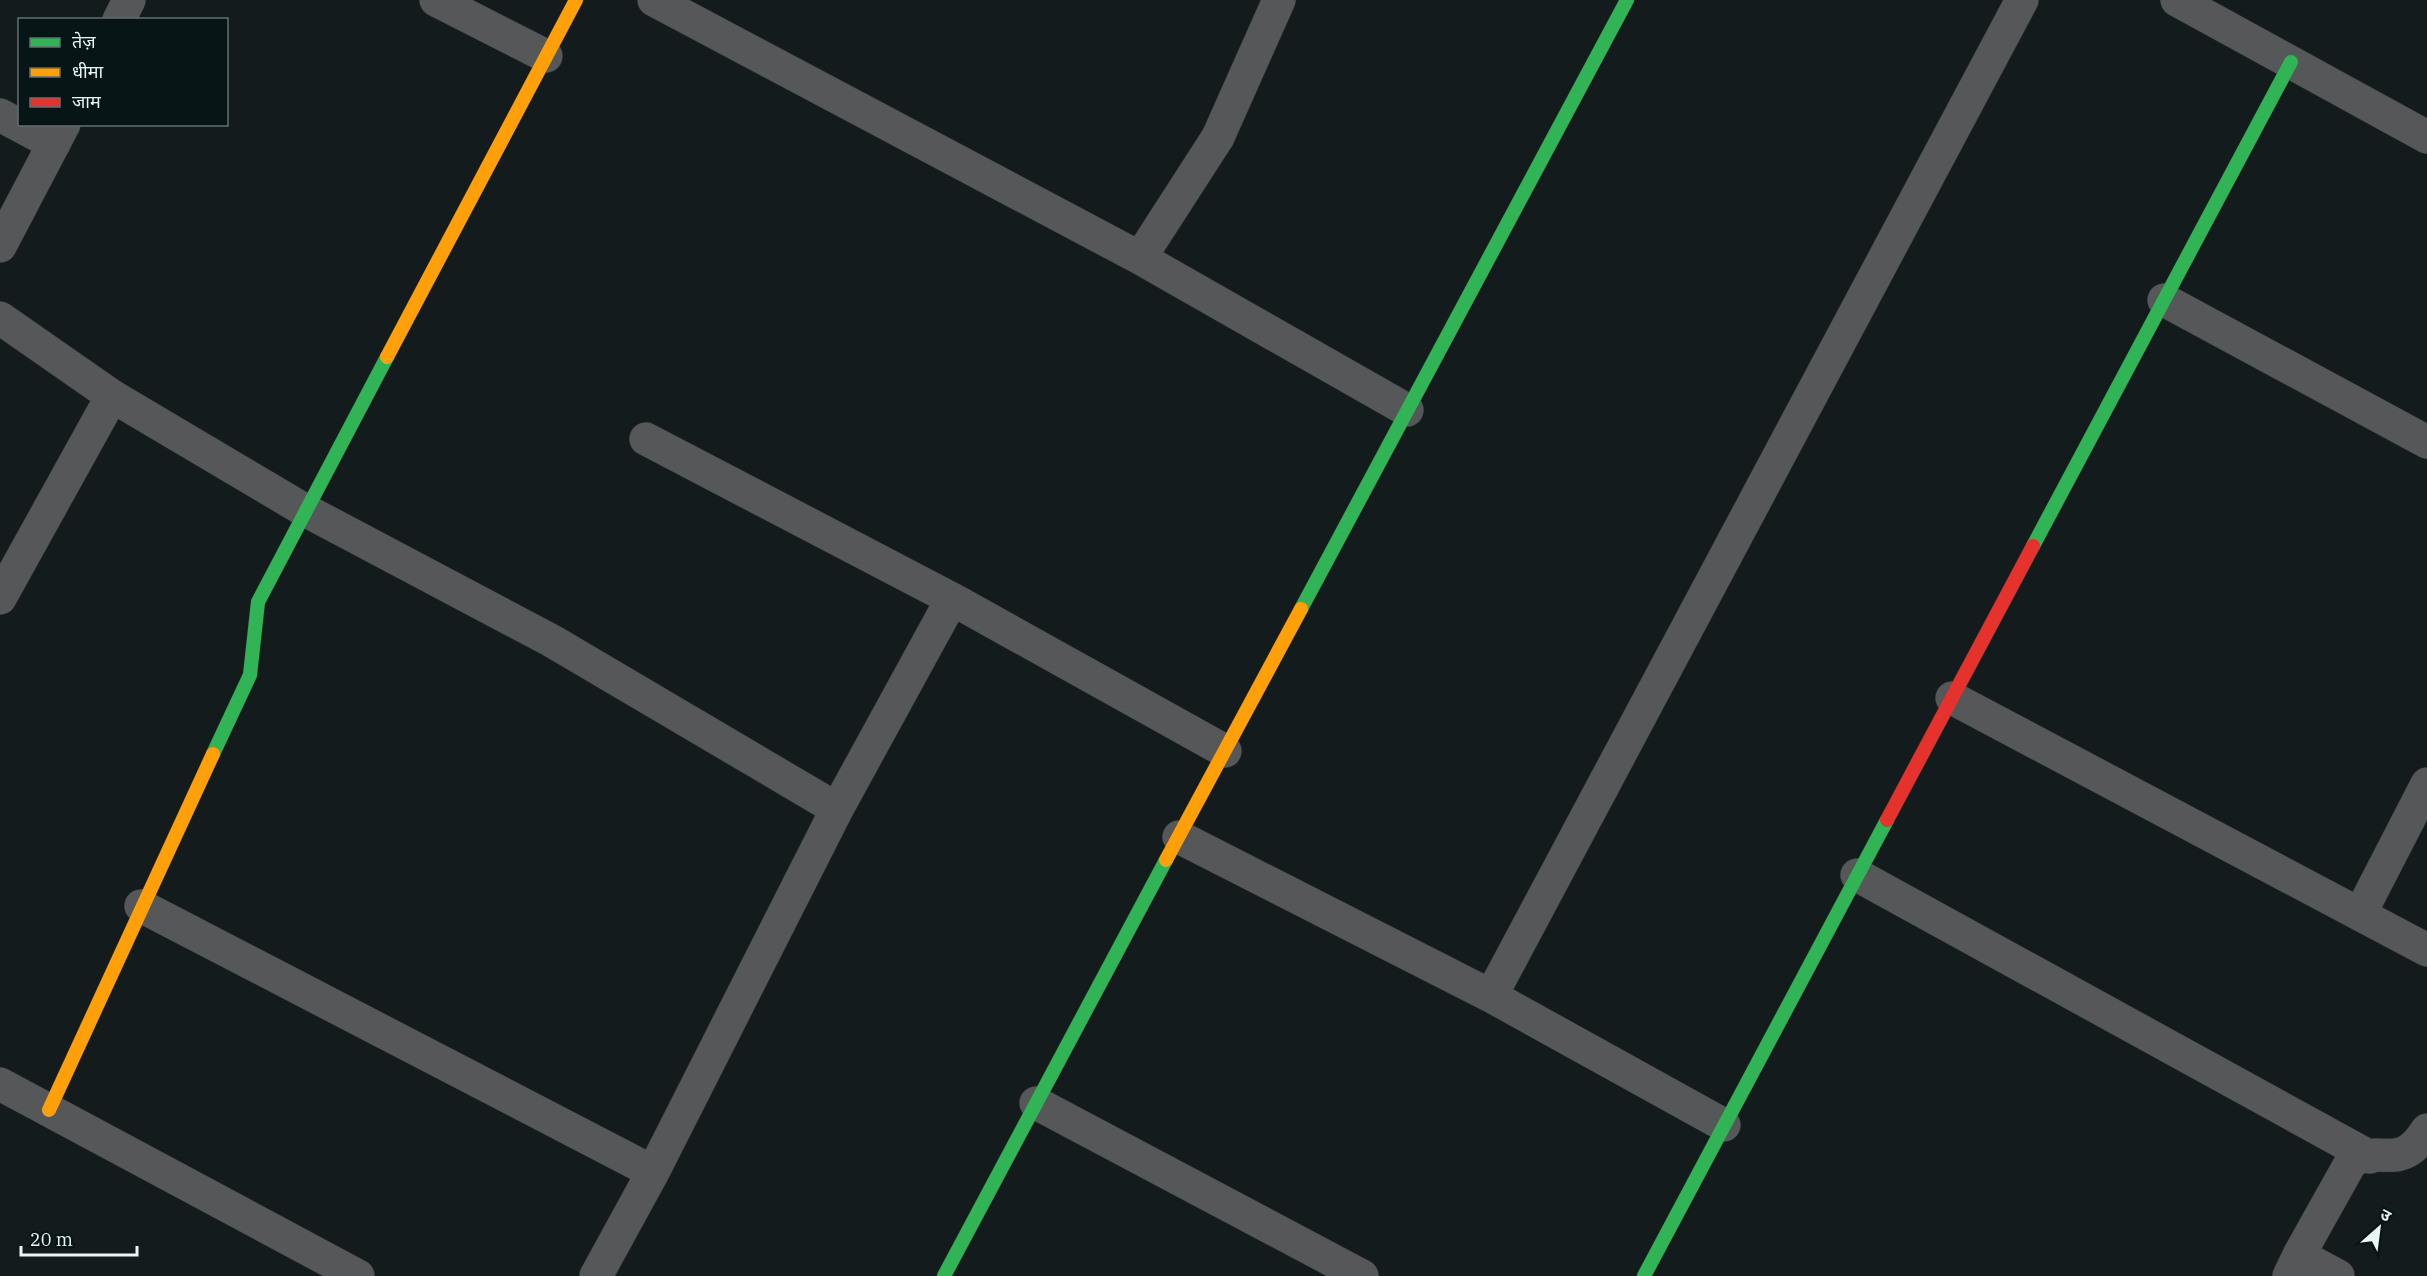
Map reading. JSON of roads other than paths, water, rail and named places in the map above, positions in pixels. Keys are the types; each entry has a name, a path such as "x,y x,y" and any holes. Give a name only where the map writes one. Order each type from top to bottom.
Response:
{"street":[{"path":"120,18 129,0"},
{"path":"436,0 546,56"},
{"path":"49,1110 141,906 250,675 253,665 254,620 258,602 304,510 576,0"},
{"path":"654,0 1140,258 1407,410"},
{"path":"944,1276 1627,0"},
{"path":"1491,996 2022,0"},
{"path":"2176,0 2427,137"},
{"path":"1140,258 1218,137 1272,2"},
{"path":"1644,1276 2291,62"},
{"path":"0,115 18,121"},
{"path":"0,246 59,134 34,126"},
{"path":"2164,300 2427,442"},
{"path":"0,318 112,396 304,510 552,641 837,809"},
{"path":"0,598 112,396"},
{"path":"646,439 952,599 1225,750"},
{"path":"596,1276 653,1172 837,809 952,599"},
{"path":"1952,698 2427,950"},
{"path":"2360,914 2427,784"},
{"path":"1179,837 1491,996 1724,1125"},
{"path":"1857,875 2370,1157"},
{"path":"141,906 653,1172"},
{"path":"0,1084 358,1276"},
{"path":"1036,1103 1345,1272"},
{"path":"2338,1276 2294,1265 2345,1171 2359,1157 2400,1156 2412,1150 2427,1130"}]}
